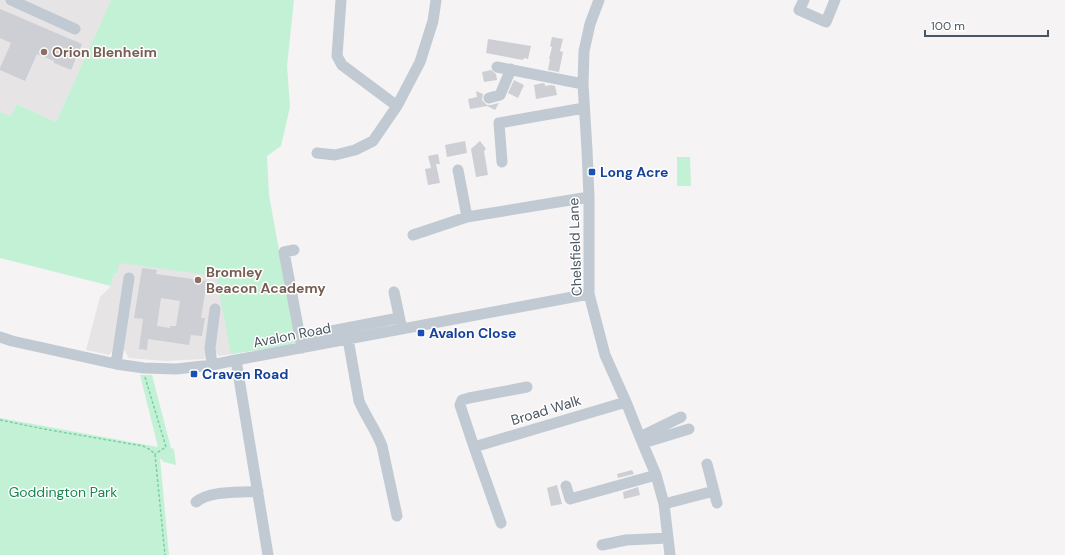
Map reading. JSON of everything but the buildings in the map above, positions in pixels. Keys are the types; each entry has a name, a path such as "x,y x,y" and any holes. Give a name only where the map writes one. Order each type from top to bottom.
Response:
{"street":[{"path":"11,0 75,29"},
{"path":"341,0 337,56 342,65 397,106"},
{"path":"318,153 335,155 355,150 372,141 397,106 420,62 433,21 436,0"},
{"name":"Chelsfield Lane","path":"599,0 590,24 584,51 583,84 589,197 589,294 605,355 656,475 664,504 670,555"},
{"path":"804,0 799,10 826,22 835,0"},
{"path":"497,67 583,84"},
{"path":"489,98 500,96 511,69"},
{"path":"502,162 499,123 584,108"},
{"path":"458,170 467,218"},
{"path":"413,235 467,218 589,197"},
{"path":"294,250 284,252 301,343 399,318"},
{"path":"116,364 129,278"},
{"path":"394,292 402,330"},
{"name":"Avalon Road","path":"0,337 116,364 144,368 176,368 212,365 301,343 348,339 402,330 589,294"},
{"path":"212,365 210,348 215,309"},
{"path":"348,339 359,401 362,409 378,435 382,446 397,516"},
{"path":"236,360 268,555"},
{"path":"501,523 460,405 462,400 469,398 527,387"},
{"name":"Broad Walk","path":"474,447 626,402"},
{"path":"641,440 681,417"},
{"path":"641,440 689,429"},
{"path":"707,464 717,503"},
{"path":"566,486 570,499 656,475"},
{"path":"196,502 200,498 212,494 258,491"},
{"path":"664,504 714,491"},
{"path":"602,545 626,540 668,538"}],"path":[{"path":"144,372 166,448 155,454"},
{"path":"0,420 143,446 149,449 155,454 166,555"}],"shaded area":[{"name":"Orion Blenheim","path":"0,0 111,0 56,122 17,104 11,117 0,112"},
{"name":"Bromley Beacon Academy","path":"134,205 296,344 219,356 213,348 207,349 204,359 165,361 129,358 122,347 116,347 109,355 86,350 100,297 111,286 114,273 116,273"}],"green space":[{"path":"111,0 294,0 287,66 290,107 281,146 267,156 269,195 296,344 231,354 216,276 120,263 117,273 114,273 111,286 0,258 0,112 11,116 17,104 56,122"},
{"path":"677,157 690,157 691,186 677,186"},
{"name":"Goddington Park","path":"140,375 152,375 171,448 174,449 176,465 164,462 160,458 169,555 0,555 0,418 158,447"}],"place":[{"name":"Orion Blenheim","path":"44,52"},
{"name":"Long Acre","path":"592,172"},
{"name":"Bromley Beacon Academy","path":"198,280"},
{"name":"Avalon Close","path":"421,333"},
{"name":"Craven Road","path":"194,374"}]}
